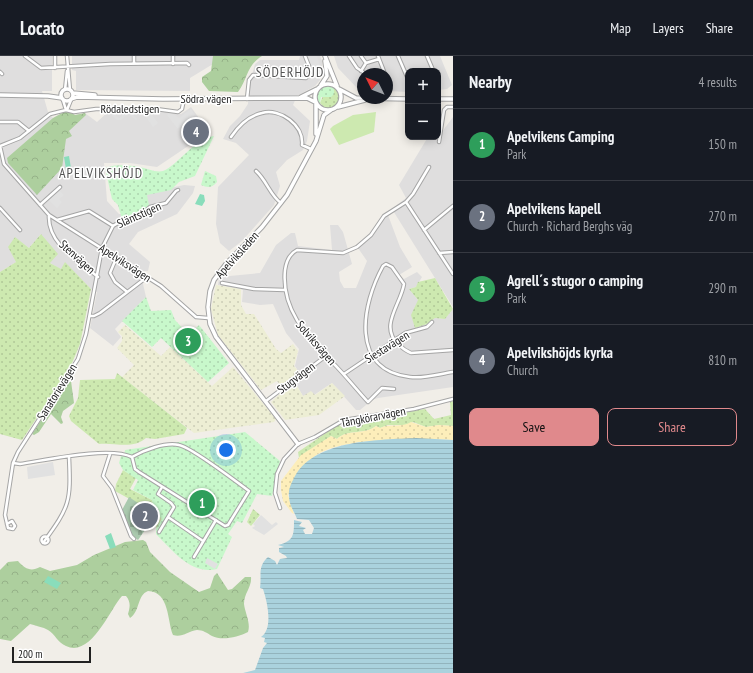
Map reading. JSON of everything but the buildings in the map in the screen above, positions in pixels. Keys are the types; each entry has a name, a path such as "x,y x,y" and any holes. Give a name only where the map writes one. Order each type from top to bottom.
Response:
{"street":[{"path":"25,56 40,68 67,69 134,63 189,65"},
{"path":"55,68 56,56"},
{"path":"66,110 62,99 67,69 67,56"},
{"path":"134,56 134,63"},
{"path":"173,56 173,64"},
{"path":"247,99 249,80 253,75 306,78 311,71 305,56"},
{"path":"325,56 327,76 315,94 316,102 322,109 331,110 357,101"},
{"path":"325,56 341,98 336,108"},
{"path":"349,56 359,68"},
{"path":"361,56 366,63"},
{"path":"398,56 405,72"},
{"path":"427,56 432,68"},
{"path":"363,68 366,63 378,57 383,68"},
{"path":"0,146 17,140 50,114 66,110 71,100 72,91 67,69"},
{"path":"320,87 329,84 357,97"},
{"name":"Södra vägen","path":"294,99 307,95 320,87"},
{"name":"Södra vägen","path":"48,96 63,91 72,91 118,98"},
{"path":"0,95 48,96"},
{"name":"Södra vägen","path":"48,96 71,100 77,98 309,98 316,102"},
{"name":"Rödaledstigen","path":"66,110 74,112 92,109 145,108 178,112 182,109 184,99"},
{"path":"393,99 405,99"},
{"path":"441,99 453,99"},
{"name":"Apelviksleden","path":"312,148 317,125 316,102"},
{"path":"440,142 444,110 446,107 453,107"},
{"name":"Apelviksleden","path":"298,444 266,401 219,343 208,318 208,299 216,277 281,204 300,173 312,148 324,116 331,110"},
{"path":"231,137 239,126 250,117 263,112 273,112 286,117 294,123 302,137 302,145 312,148"},
{"path":"0,122 18,122 29,132"},
{"name":"Apelviksvägen","path":"0,146 4,164 50,215 147,276 174,296 196,317 208,318"},
{"path":"1,167 4,164"},
{"name":"Solviksvägen","path":"394,389 382,388 368,402 326,356 296,321 288,305 285,290 286,264 295,250 303,249 343,253 349,252 369,238 384,216 406,202 417,189 422,177 429,167"},
{"path":"256,171 265,179 274,199 281,204"},
{"path":"40,205 60,187"},
{"name":"Släntstigen","path":"90,316 102,248 113,226 121,221 138,217 150,207 166,203 178,190"},
{"path":"406,202 453,274"},
{"path":"424,230 453,206"},
{"path":"0,208 20,230"},
{"path":"58,220 89,211 113,226"},
{"name":"Stenvägen","path":"50,215 50,222 60,246 98,277"},
{"path":"439,253 453,252"},
{"path":"115,261 110,273 115,282 126,291"},
{"path":"453,350 411,353 394,340 391,334 390,323 404,284 392,267 386,264 383,266 365,317 365,337 372,356 385,368 406,376 418,377 453,372"},
{"path":"90,316 98,314 147,276"},
{"path":"222,283 254,289 285,290"},
{"name":"Sanatorievägen","path":"7,524 5,515 13,463 78,359 90,316"},
{"name":"Siestavägen","path":"344,374 394,340 408,332 427,327 432,322"},
{"name":"Stugvägen","path":"266,401 326,356"},
{"name":"Tångkörarvägen","path":"280,508 275,490 277,474 284,459 298,444 315,437 344,420 414,409 453,399"},
{"path":"13,463 20,464 69,457 110,454 120,454 132,457 142,451 179,445 192,452 248,490 228,525 223,525 139,472 135,469 132,457"},
{"path":"110,454 103,476 112,488 131,536 134,539"},
{"path":"43,543 63,515 69,500 71,489 69,457"},
{"path":"159,532 174,507 171,503 158,494 162,487"},
{"path":"168,517 203,541"},
{"path":"194,557 216,520"}],"shaded area":[{"path":"0,56 52,56 52,91 42,91 48,112 53,118 64,112 70,112 75,115 85,113 97,122 109,111 156,111 181,114 191,107 209,132 157,167 130,163 104,163 107,201 119,214 135,214 142,194 184,185 195,186 193,193 177,214 138,232 129,244 150,262 148,271 143,271 141,275 146,297 115,329 121,337 113,346 90,328 97,292 91,289 65,263 61,270 49,262 41,234 29,248 14,237 16,262 0,272"},
{"path":"72,56 213,56 213,64 190,78 190,91 76,90 76,71 72,70"},
{"path":"300,56 320,56 322,61 320,80 315,86 297,96 293,105 310,121 307,141 303,150 287,160 276,172 280,186 274,205 242,241 229,251 220,243 216,224 218,187 249,155 236,143 223,139 230,126 240,116 248,104 249,86 255,64 260,60 299,60"},
{"path":"306,56 317,56 320,66 311,68"},
{"path":"334,56 440,56 452,85 447,89 441,90 441,68 405,68 405,92 393,91 393,68 357,68 357,88 338,68"},
{"path":"191,109 195,115 178,129 167,115 170,112 179,118"},
{"path":"111,111 119,118 127,112 131,112 137,119 136,120 128,114 121,120 117,120 109,113"},
{"path":"149,111 158,123 153,127 144,114"},
{"path":"257,111 258,113 245,119 231,134 229,133 241,120"},
{"path":"453,117 453,307 392,209 406,198 399,185 426,140 441,140 441,133"},
{"path":"58,189 64,195 59,199 62,202 57,208 48,199"},
{"path":"388,215 400,247 412,267 399,275 404,279 417,272 422,277 416,287 409,289 418,300 429,321 435,318 445,319 453,309 453,387 378,398 372,400 360,410 356,410 332,383 314,395 303,396 294,381 300,374 295,366 299,349 286,333 273,304 260,305 242,302 243,290 218,285 219,277 260,273 276,245 291,233 295,233 298,246 332,250 330,225 338,225 343,232 352,264 339,272 340,281 344,288 356,288 367,261 358,248 370,238 385,216"},
{"path":"53,462 55,475 28,479 27,467"},
{"path":"261,515 272,525 276,522 278,524 264,535 252,528 255,526 253,524"},
{"path":"207,558 218,564 215,569 205,563"}],"green space":[{"path":"213,56 262,56 250,68 238,92 209,91 202,82 202,77 211,71"},
{"path":"330,85 334,87 334,94 331,97 321,97 321,107 316,100 317,93 325,86"},
{"path":"333,86 339,92 339,101 333,108 325,108 320,103 323,96 329,97 334,88"},
{"path":"64,112 70,112 75,115 85,113 86,115 69,131 72,136 66,139 62,168 37,195 8,163 7,158 53,118"},
{"path":"376,112 374,132 339,145 330,129 333,126 353,115"},
{"path":"214,136 195,176 179,182 171,190 147,195 149,205 138,215 122,219 118,205 112,199 105,168 117,165 127,165 163,171 169,168 200,142"},
{"path":"69,156 71,168 66,169 64,157"},
{"path":"205,171 216,176 217,182 212,186 208,187 201,185"},
{"path":"200,194 204,195 205,201 202,206 195,204"},
{"path":"41,234 58,254 50,263 61,269 65,262 91,289 80,344 70,368 22,440 0,434 0,272 16,262 8,247 15,237 29,248"},
{"path":"435,278 453,309 445,319 435,318 427,324 415,328 411,315 418,300 409,289 416,287 418,282"},
{"path":"216,285 241,289 241,305 246,314 254,314 276,349 281,353 293,344 298,351 294,366 299,372 281,386 277,381 261,390 218,335 211,309"},
{"path":"146,297 151,311 171,310 175,320 189,335 199,325 229,363 208,382 161,338 152,347 122,321"},
{"path":"125,325 161,356 170,347 212,386 233,367 276,419 274,422 194,433 122,377 134,365 117,348 122,341 122,336 118,332"},
{"path":"117,373 187,428 184,434 155,439 146,438 141,442 129,445 99,444 71,421 69,416 78,398 80,380 115,379"},
{"path":"69,378 71,381 74,403 63,411 61,417 63,423 61,424 51,414 39,432 34,435 32,434"},
{"path":"294,381 303,396 311,391 315,395 332,383 345,396 319,415 285,420 271,402"},
{"path":"453,401 453,426 439,425 426,427 413,422 408,425 388,425 380,428 376,426 372,429 346,434 337,439 331,436 299,458 298,452 339,424 341,427 354,426 353,420 425,409 434,419 451,415 450,402"},
{"path":"245,432 280,461 272,496 257,494 242,523 237,521 228,534 232,537 217,569 208,570 199,568 183,560 156,534 156,529 162,519 154,509 152,500 133,490 138,480 123,470 119,463 121,456 124,456 125,450"},
{"path":"123,470 136,478 130,489 152,500 154,509 162,519 157,528 150,523 144,507 115,491 116,484"},
{"path":"129,497 144,507 150,523 138,540 131,535 122,510"},
{"path":"253,509 260,515 251,526 247,522"},
{"path":"111,533 116,547 110,549 105,536"},
{"path":"143,540 146,542 150,552 170,572 199,592 210,588 214,576 217,573 228,590 232,589 245,577 251,577 244,600 249,629 248,632 235,637 225,638 212,636 203,631 197,630 179,636 173,635 164,602 160,596 148,591 142,596 135,612 130,618 128,614 130,607 129,600 126,596 122,596 92,639 84,645 75,648 61,643 48,630 30,624 11,641 0,639 0,570 8,562 18,561 28,569 40,567 50,571 77,565 94,555 125,542"},
{"path":"48,576 61,583 57,589 44,582"}],"sand":[{"path":"411,422 426,427 439,425 453,426 453,440 379,440 339,446 323,452 312,459 303,472 288,495 294,514 283,501 281,481 301,455 331,436 337,439 346,434 372,429 376,426 380,428 404,425"}],"water":[{"path":"416,438 453,440 453,673 243,673 255,670 263,648 267,643 264,642 265,638 261,637 265,633 268,622 268,609 265,595 263,589 260,588 262,564 268,557 275,561 277,565 280,559 287,558 279,552 279,548 284,547 278,545 287,542 292,537 294,520 302,522 299,526 306,528 303,530 305,534 312,534 314,528 309,520 297,519 291,505 289,491 295,476 305,464 318,455 333,448 367,441"}],"place":[{"name":"Apelvikshöjds kyrka","path":"196,132"},
{"name":"Agrell´s stugor o camping","path":"188,341"},
{"name":"Apelvikens Camping","path":"202,503"},
{"name":"Apelvikens kapell","path":"145,516"}],"district":[{"name":"SÖDERHÖJD","path":"290,72"},
{"name":"APELVIKSHÖJD","path":"101,173"}]}
